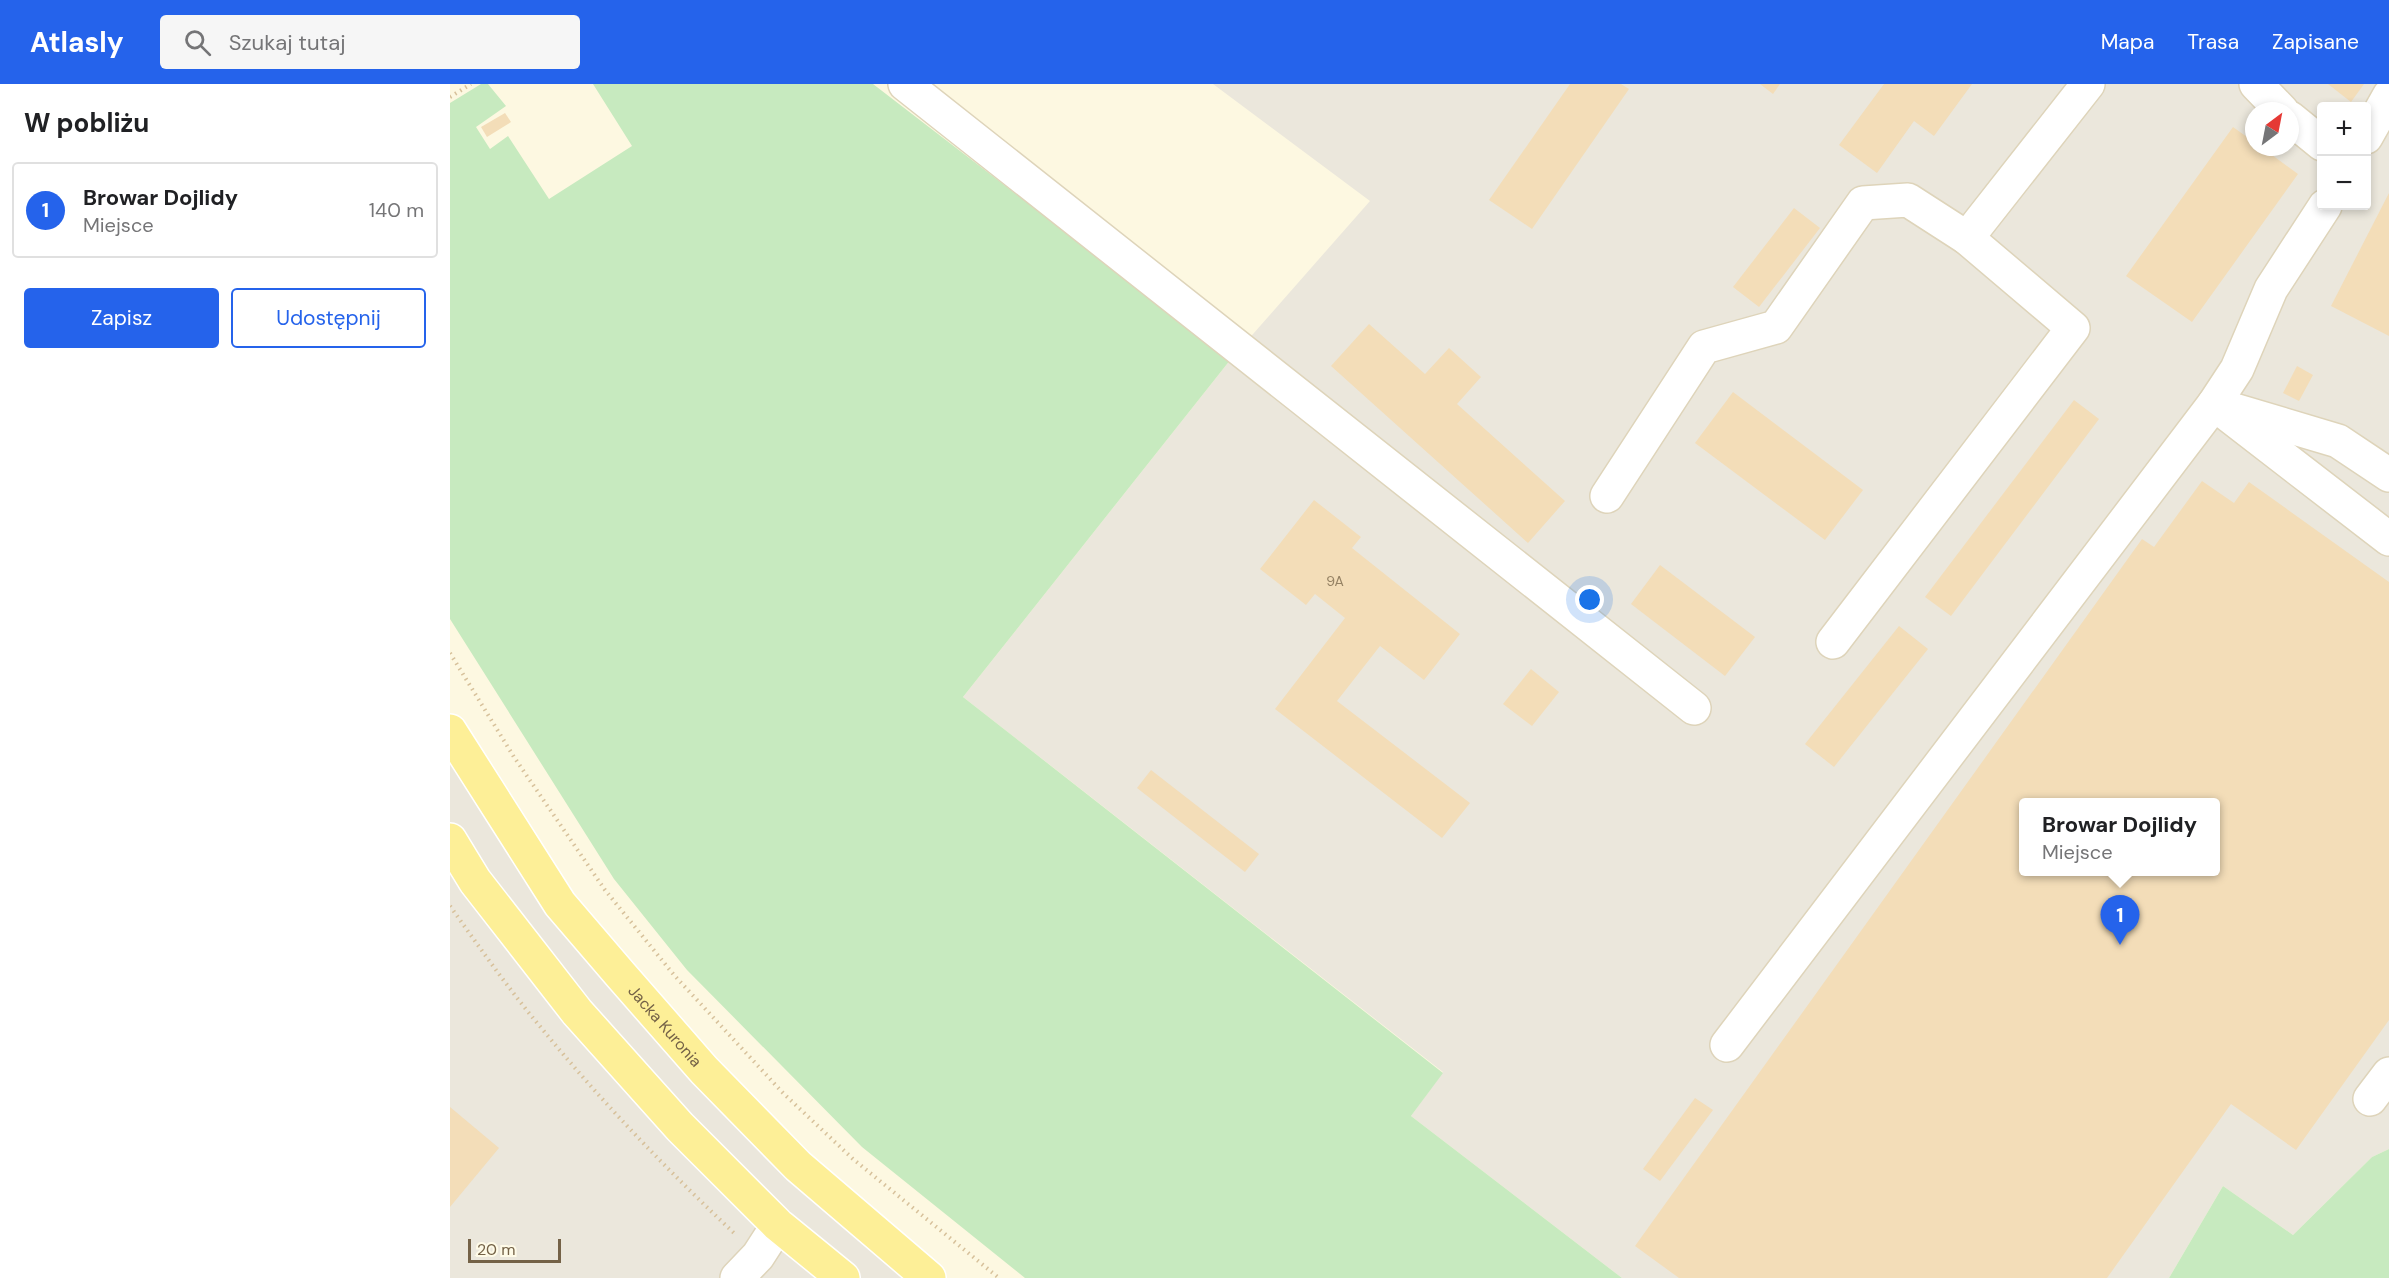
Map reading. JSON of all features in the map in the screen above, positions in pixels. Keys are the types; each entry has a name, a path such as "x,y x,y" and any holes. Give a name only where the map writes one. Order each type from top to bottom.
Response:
{"main road":[{"name":"Jacka Kuronia","path":"450,730 560,904 620,974 704,1070 798,1166 929,1278"},
{"path":"450,840 475,881 577,1012 680,1127 778,1225 843,1278"}],"street":[{"path":"904,84 1694,708"},
{"path":"1967,238 2088,84"},
{"path":"2256,84 2273,102"},
{"path":"2371,130 2389,96"},
{"path":"2299,125 2317,140"},
{"path":"1607,496 1704,347 1776,327 1863,203 1908,200 1967,238 2073,328 1833,642"},
{"path":"1727,1045 2214,404 2237,369 2271,289 2322,210"},
{"path":"2214,404 2338,441 2389,475"},
{"path":"2214,404 2389,539"},
{"path":"737,1278 758,1256 778,1225"}],"path":[{"path":"450,97 471,84"},
{"path":"450,653 514,757 605,890 674,975 783,1093 837,1144 999,1278"}],"shaded area":[{"path":"1213,84 2389,84 2389,1149 2372,1157 2293,1235 2223,1186 2169,1278 1622,1278 1411,1116 1443,1072 963,697 1231,359 1370,201"},
{"path":"450,742 506,833 919,1278 450,1278"}],"green space":[{"path":"481,84 488,84 506,106 476,127 490,149 508,136 549,199 632,146 593,84 873,84 1231,359 963,697 1443,1073 1411,1116 1622,1278 1025,1278 862,1147 687,970 614,879 450,619 450,103"},
{"path":"2389,1149 2389,1278 2169,1278 2223,1186 2293,1235 2372,1157"}],"building":[{"path":"1570,84 1621,84 1629,89 1532,229 1489,200"},
{"path":"1760,84 1780,84 1773,94"},
{"path":"1884,84 1972,84 1934,136 1914,121 1877,173 1839,145"},
{"path":"2328,84 2364,84 2351,102"},
{"path":"505,113 511,122 487,137 481,127"},
{"path":"2233,127 2245,136 2245,156 2273,156 2298,174 2192,322 2126,276"},
{"path":"2389,193 2389,336 2331,306"},
{"path":"1794,208 1820,228 1759,307 1733,287"},
{"path":"1369,324 1425,374 1449,348 1481,377 1457,404 1565,501 1528,543 1331,366"},
{"path":"2297,366 2313,375 2299,401 2283,393"},
{"path":"1733,392 1863,490 1825,540 1695,443"},
{"path":"2074,400 2099,419 1951,616 1925,597"},
{"path":"2202,481 2234,503 2249,482 2389,582 2389,1020 2296,1150 2231,1104 2107,1278 1679,1278 1635,1246 2142,539 2154,547"},
{"path":"1314,500 1361,537 1352,548 1460,634 1424,680 1380,646 1337,701 1470,803 1442,838 1275,709 1345,618 1315,594 1306,605 1260,569"},
{"path":"1660,565 1755,637 1725,676 1631,604"},
{"path":"1899,626 1928,649 1834,767 1805,744"},
{"path":"1531,669 1559,692 1532,726 1503,704"},
{"path":"1151,770 1259,854 1245,872 1137,788"},
{"path":"1695,1098 1713,1110 1660,1181 1643,1169"},
{"path":"450,1107 499,1148 450,1207"}],"place":[{"name":"Browar Dojlidy","path":"2120,945"}]}
